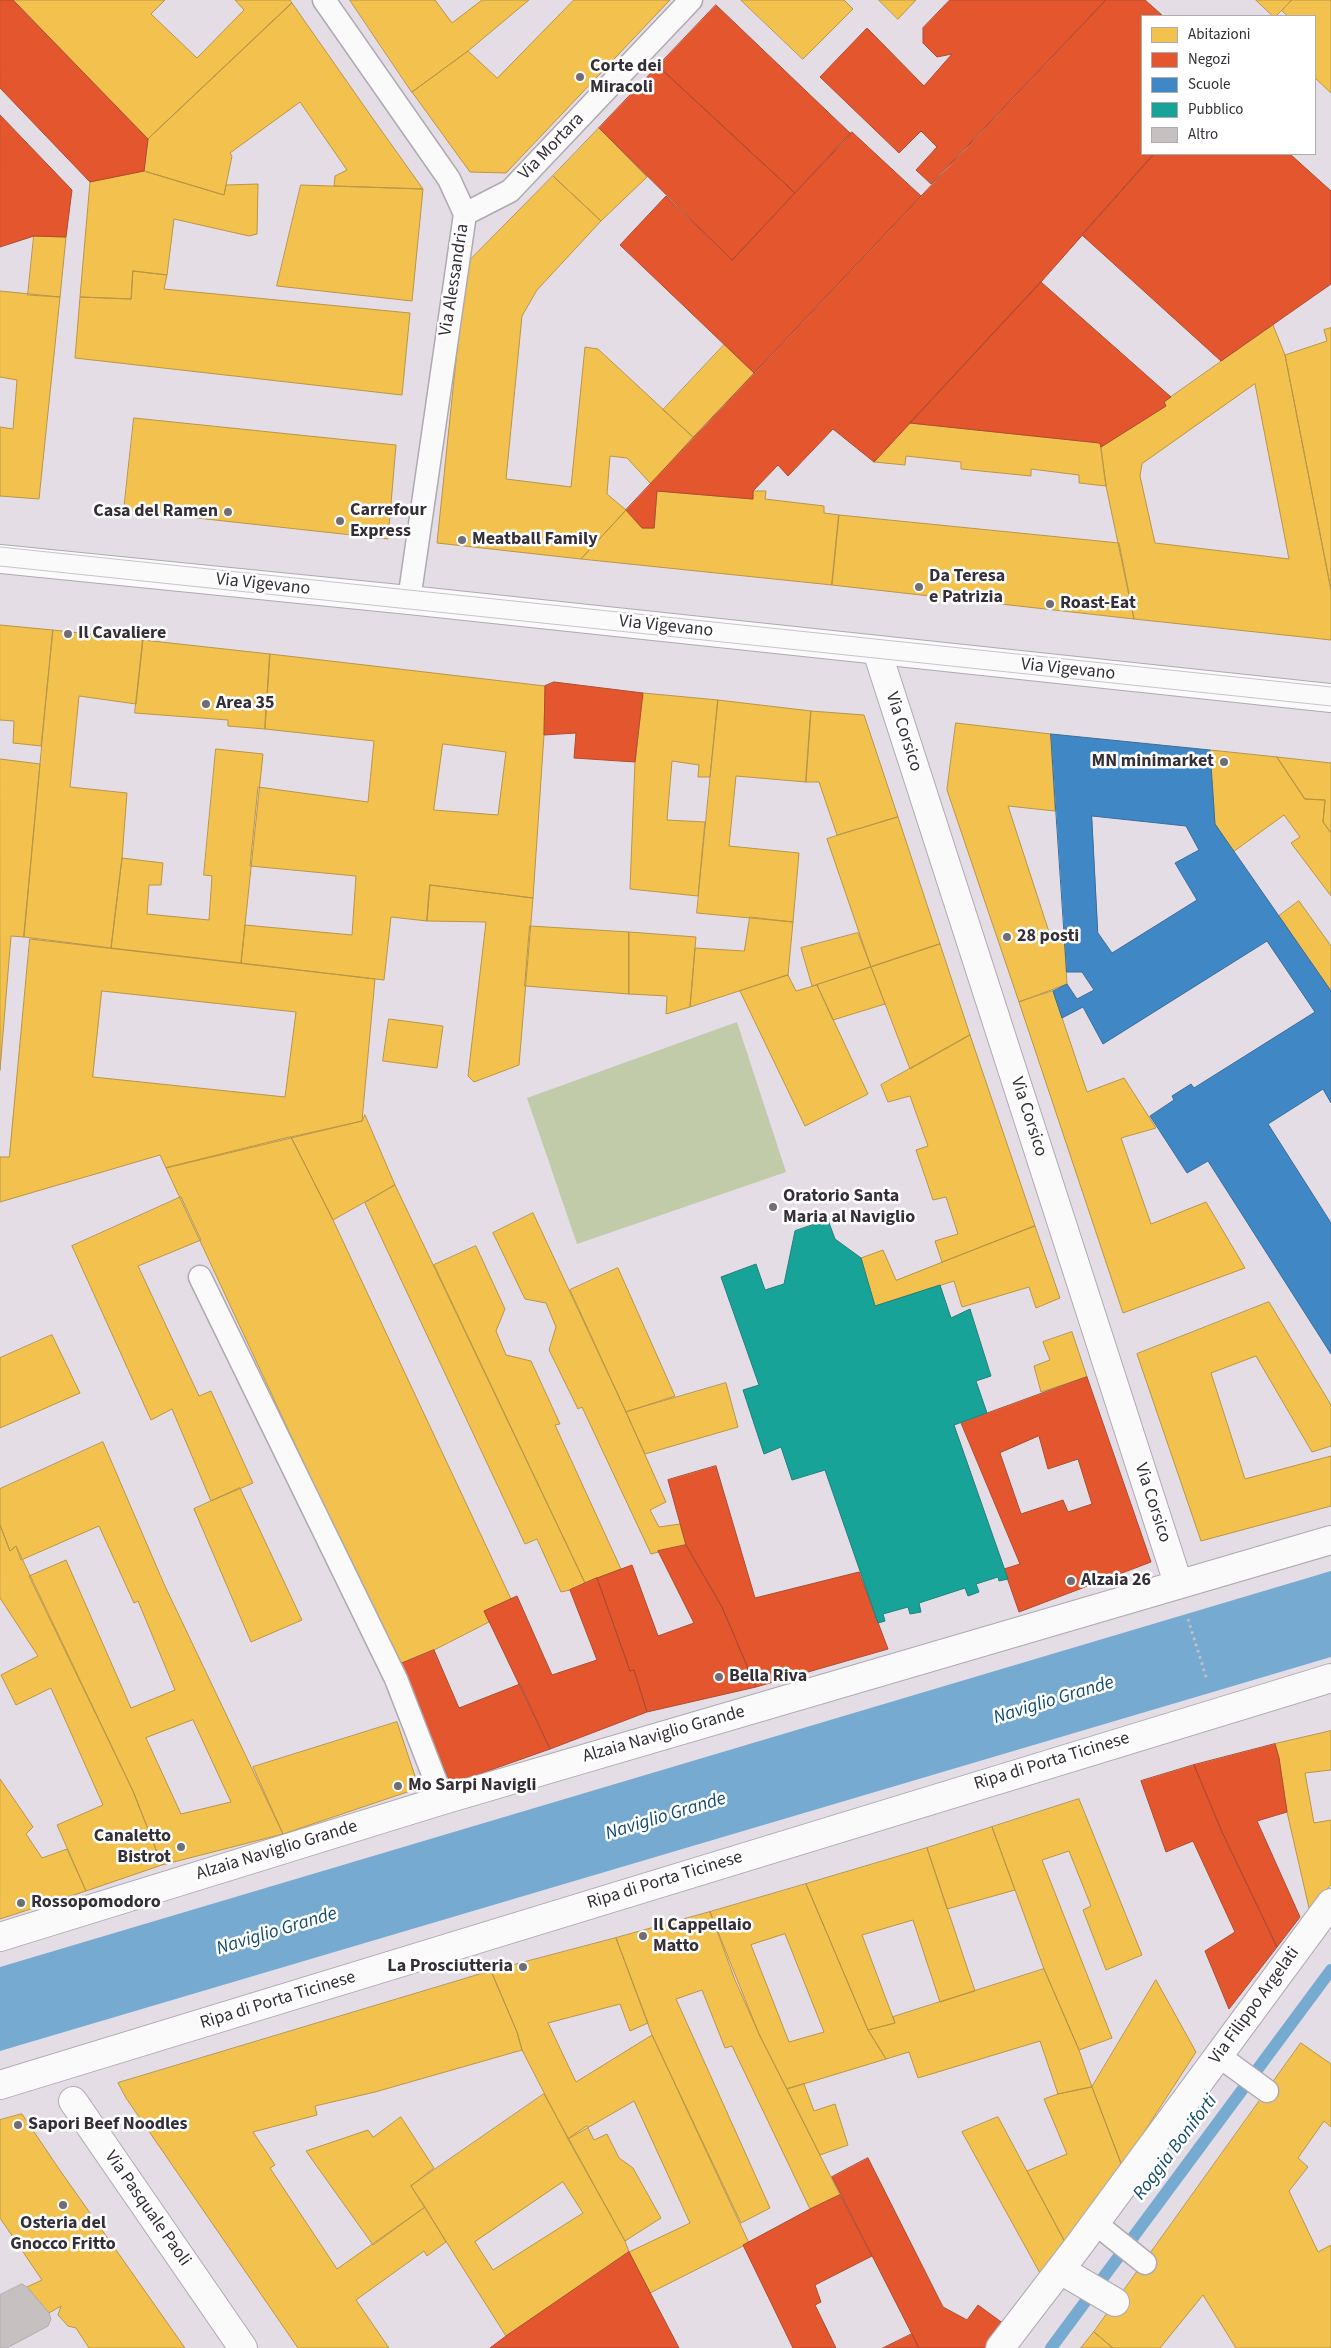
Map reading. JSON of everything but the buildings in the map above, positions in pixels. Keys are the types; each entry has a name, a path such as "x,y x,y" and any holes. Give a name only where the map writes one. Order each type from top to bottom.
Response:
{"street":[{"name":"Via Vigevano","path":"0,560 409,600 1331,698"},
{"name":"Via Corsico","path":"877,651 1178,1584"},
{"name":"Alzaia Naviglio Grande","path":"0,1937 443,1800 1331,1540"},
{"name":"Ripa di Porta Ticinese","path":"0,2085 1331,1678"},
{"name":"Via Filippo Argelati","path":"1000,2348 1103,2230 1226,2061 1331,1903"},
{"name":"Via Pasquale Paoli","path":"53,2069 243,2348"},
{"path":"1069,2275 1115,2302"}],"lane":[{"name":"Via Alessandria","path":"324,0 449,179 465,214 409,600"},
{"name":"Via Mortara","path":"465,214 510,191 692,0"},
{"path":"200,1276 396,1679 443,1800"},
{"path":"1226,2061 1267,2090"},
{"path":"1103,2230 1145,2262"}],"path":[{"path":"1186,1612 1202,1664"}],"green space":[{"path":"737,1022 786,1172 577,1244 527,1098"}],"water":[{"name":"Naviglio Grande","path":"1331,1571 1331,1657 0,2051 0,1967"}],"waterway":[{"name":"Roggia Boniforti","path":"1051,2348 1331,1970"}],"tram line":[{"path":"0,547 1331,687"},
{"path":"0,566 1331,706"}],"place":[{"name":"Corte dei Miracoli","path":"580,77"},
{"name":"Casa del Ramen","path":"228,512"},
{"name":"Carrefour Express","path":"340,521"},
{"name":"Meatball Family","path":"462,540"},
{"name":"Da Teresa e Patrizia","path":"919,587"},
{"name":"Roast-Eat","path":"1050,604"},
{"name":"Il Cavaliere","path":"68,634"},
{"name":"Area 35","path":"206,704"},
{"name":"MN minimarket","path":"1224,762"},
{"name":"28 posti","path":"1007,937"},
{"name":"Oratorio Santa Maria al Naviglio","path":"773,1207"},
{"name":"Alzaia 26","path":"1071,1581"},
{"name":"Bella Riva","path":"719,1677"},
{"name":"Mo Sarpi Navigli","path":"398,1786"},
{"name":"Canaletto Bistrot","path":"181,1847"},
{"name":"Rossopomodoro","path":"21,1903"},
{"name":"Il Cappellaio Matto","path":"643,1936"},
{"name":"La Prosciutteria","path":"523,1967"},
{"name":"Sapori Beef Noodles","path":"18,2125"},
{"name":"Osteria del Gnocco Fritto","path":"63,2205"}]}
